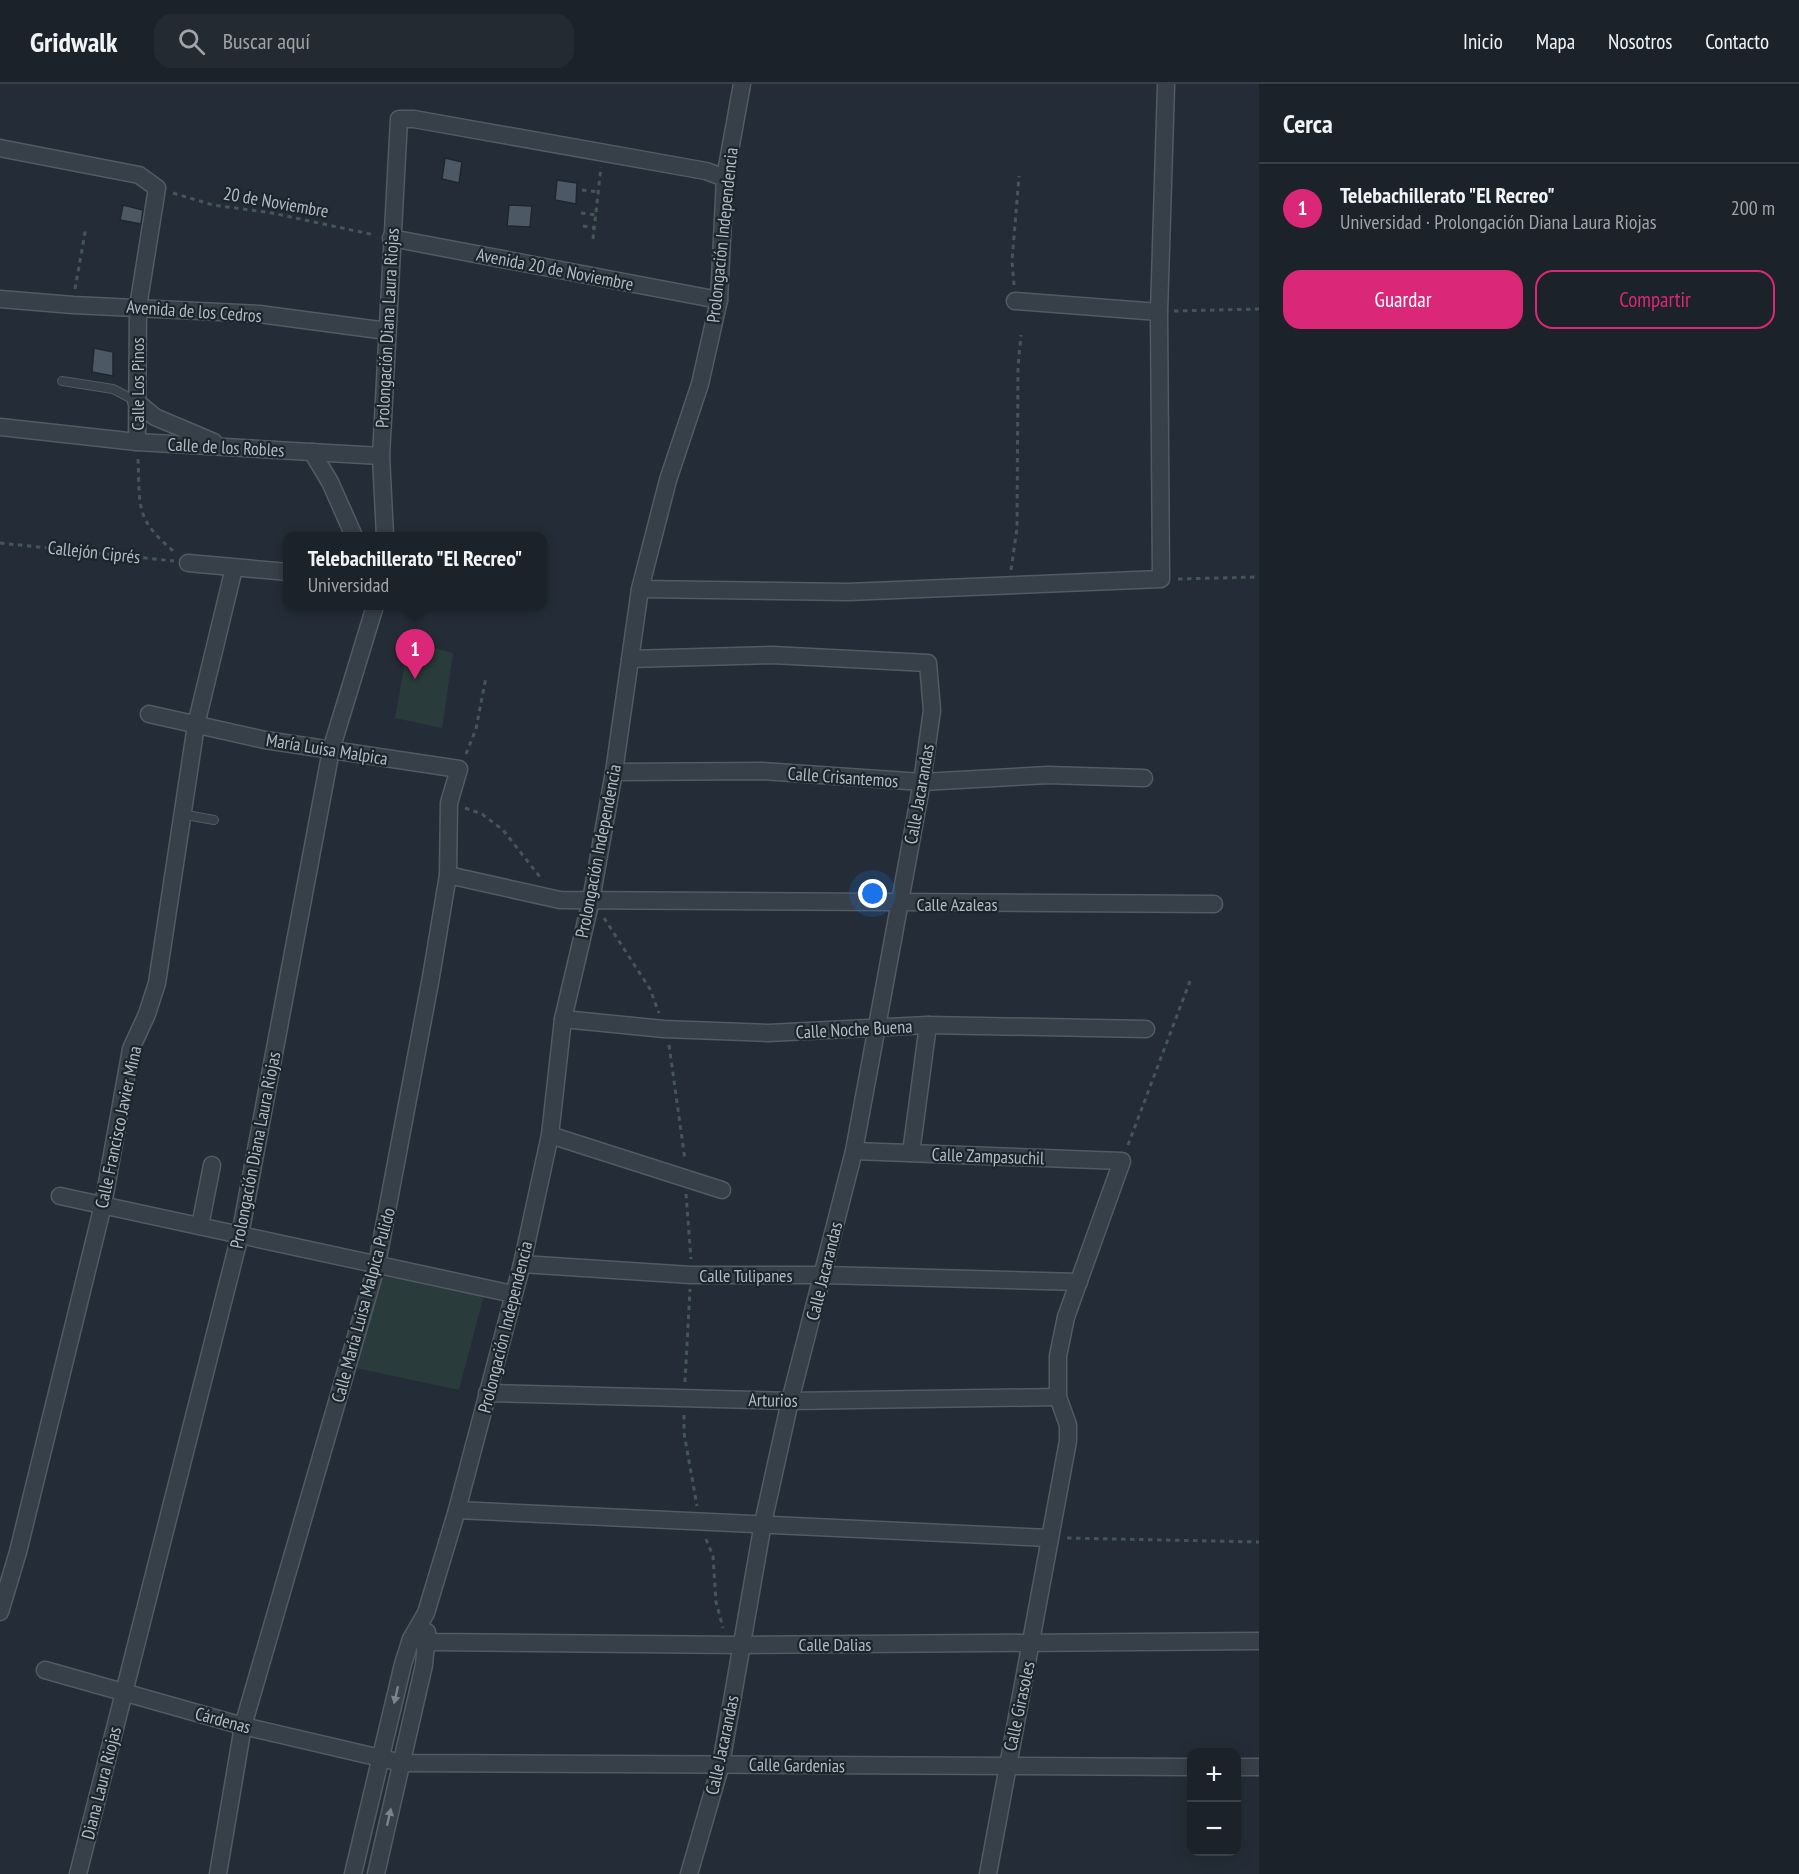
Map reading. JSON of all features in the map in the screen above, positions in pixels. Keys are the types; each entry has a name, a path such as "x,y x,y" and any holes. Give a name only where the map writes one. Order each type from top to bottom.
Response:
{"street":[{"name":"Prolongación Independencia","path":"354,1874 411,1639 426,1612 457,1510 522,1264 550,1135 563,1019 591,900 614,772 640,589 668,480 700,384 719,300 725,178 742,84"},
{"path":"640,589 848,592 1161,579 1159,312 1166,86"},
{"name":"Prolongación Diana Laura Riojas","path":"385,532 381,456 399,119 414,119 706,171 725,178"},
{"path":"3,148 139,175 157,188"},
{"name":"Calle Los Pinos","path":"137,442 138,307 157,188"},
{"name":"Avenida 20 de Noviembre","path":"391,238 719,300"},
{"name":"Avenida de los Cedros","path":"0,299 72,305 259,314 387,331"},
{"path":"1016,301 1159,312"},
{"path":"136,401 160,420 225,447"},
{"name":"Calle de los Robles","path":"0,427 137,442 381,456"},
{"path":"312,452 330,482 352,532"},
{"path":"188,563 283,572"},
{"name":"Calle Francisco Javier Mina","path":"0,1612 18,1552 103,1205 131,1049 147,1014 157,983 196,724 234,568"},
{"name":"Prolongación Diana Laura Riojas","path":"124,1692 240,1234 331,750 374,610"},
{"name":"Calle Jacarandas","path":"630,659 772,655 927,663 932,710 922,782 854,1151 790,1401 762,1523 721,1764 689,1874"},
{"name":"María Luisa Malpica","path":"148,714 265,740 459,769"},
{"name":"Calle María Luisa Malpica Pulido","path":"218,1874 243,1726 377,1264 414,1073 448,875 449,803 459,769"},
{"name":"Calle Crisantemos","path":"614,772 762,771 922,782 1048,775 1144,778"},
{"name":"Calle Azaleas","path":"448,875 560,900 899,904 1214,904"},
{"name":"Calle Noche Buena","path":"563,1019 664,1029 768,1033 928,1026 1146,1029"},
{"path":"911,1153 928,1026"},
{"path":"550,1135 722,1190"},
{"name":"Calle Zampasuchil","path":"854,1151 1122,1161"},
{"name":"Calle Girasoles","path":"988,1874 1068,1441 1068,1425 1058,1397 1058,1356 1066,1317 1122,1161"},
{"path":"200,1226 212,1166"},
{"path":"60,1196 513,1294"},
{"name":"Calle Tulipanes","path":"522,1264 692,1275 824,1275 1079,1282"},
{"name":"Arturios","path":"488,1393 790,1401 1058,1397"},
{"path":"457,1510 1050,1538"},
{"name":"Prolongación Independencia","path":"376,1874 428,1642 426,1612"},
{"name":"Calle Dalias","path":"411,1639 428,1642 742,1645 1259,1641"},
{"name":"Cárdenas","path":"45,1670 243,1726 402,1763"},
{"name":"Diana Laura Riojas","path":"78,1874 124,1692"},
{"name":"Calle Gardenias","path":"402,1763 1187,1767"},
{"path":"1241,1767 1259,1767"}],"lane":[{"path":"62,381 112,389 136,401"},
{"path":"181,814 214,820"}],"path":[{"path":"593,239 602,166"},
{"path":"1016,301 1012,261 1019,176"},
{"name":"20 de Noviembre","path":"157,188 213,205 272,213 391,238"},
{"path":"582,190 598,192"},
{"path":"580,213 596,215"},
{"path":"583,226 594,228"},
{"path":"72,305 86,227"},
{"path":"1159,312 1259,309"},
{"path":"1008,585 1017,528 1018,367 1022,335"},
{"name":"Calle Los Pinos","path":"137,442 141,503 147,527 188,563"},
{"name":"Callejón Ciprés","path":"0,543 188,563"},
{"path":"1161,579 1259,577"},
{"path":"459,769 476,729 486,678"},
{"path":"449,803 493,820 512,841 535,874 543,879"},
{"path":"1122,1161 1190,981"},
{"path":"1050,1538 1259,1542"}],"shaded area":[{"path":"409,641 453,653 442,728 395,718"},
{"path":"381,1269 484,1295 459,1390 356,1368"}],"building":[{"path":"445,158 462,162 459,183 442,179"},
{"path":"557,180 577,183 576,204 555,200"},
{"path":"123,205 143,210 141,224 120,220"},
{"path":"509,205 532,206 530,227 507,226"},
{"path":"94,348 113,352 113,376 92,372"}],"place":[{"name":"Telebachillerato \"El Recreo\"","path":"415,679"}]}
